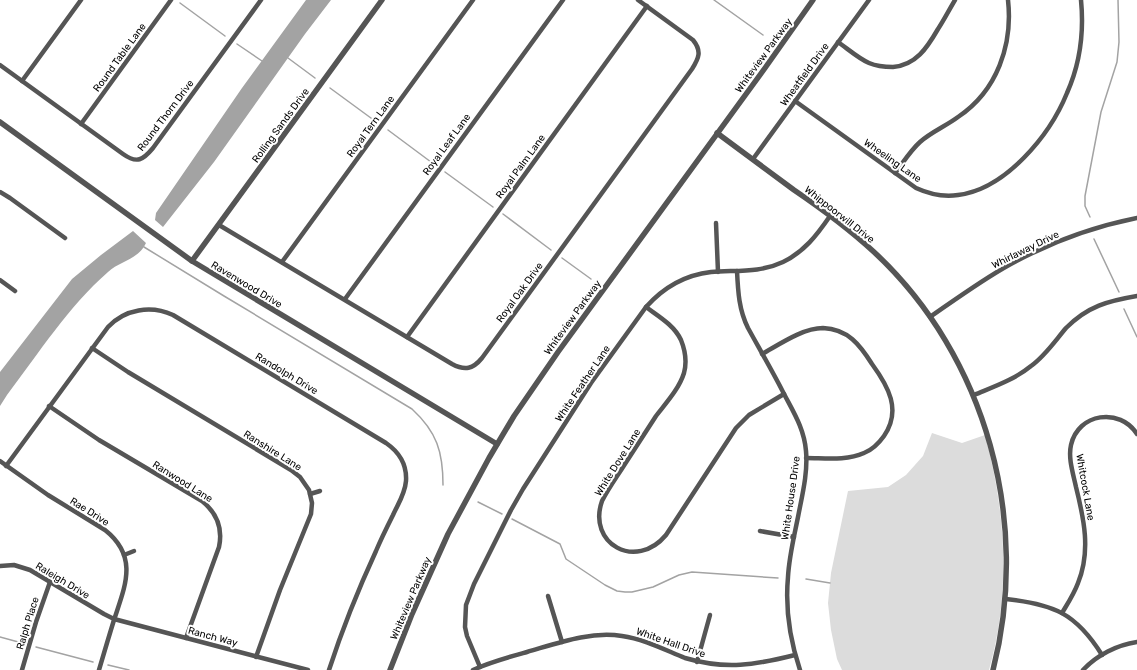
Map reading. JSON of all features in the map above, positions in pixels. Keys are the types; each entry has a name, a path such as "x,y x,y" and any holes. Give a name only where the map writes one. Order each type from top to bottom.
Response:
{"street":[{"path":"22,81 81,0"},
{"name":"Round Table Lane","path":"81,124 171,0"},
{"name":"Round Thorn Drive","path":"0,65 127,157 137,160 143,158 153,148 261,0"},
{"name":"Rolling Sands Drive","path":"192,261 382,0"},
{"name":"Royal Tern Lane","path":"282,262 473,0"},
{"name":"Royal Leaf Lane","path":"345,299 562,0"},
{"name":"Royal Oak Drive","path":"219,224 456,366 465,368 474,366 494,341 698,59 698,49 693,40 638,0"},
{"name":"Whiteview Parkway","path":"390,670 439,552 468,495 524,401 813,0"},
{"name":"Wheatfield Drive","path":"753,159 869,0"},
{"path":"838,42 870,64 886,67 904,64 916,58 926,48 955,0"},
{"path":"896,173 913,149 920,142 964,113 982,95 991,83 1002,61 1008,39 1010,22 1008,0"},
{"name":"Wheeling Lane","path":"796,101 910,184 925,192 954,196 972,192 984,187 1000,177 1018,163 1032,149 1053,120 1068,92 1080,50 1082,27 1081,0"},
{"name":"Royal Palm Lane","path":"407,337 647,6"},
{"name":"Ravenwood Drive","path":"0,122 192,261 497,444"},
{"name":"Whippoorwill Drive","path":"717,133 849,229 875,253 904,284 930,317 957,360 974,395 993,452 1002,496 1007,555 1006,599 1001,633 993,670"},
{"path":"0,192 65,238"},
{"name":"White Feather Lane","path":"480,667 466,631 466,605 474,584 523,489 591,383 646,307 658,295 676,283 696,275 762,269 778,264 801,251 812,241 830,216"},
{"name":"Whirlaway Drive","path":"930,317 999,271 1041,248 1090,230 1137,218"},
{"path":"716,223 718,272"},
{"name":"White House Drive","path":"737,271 738,296 745,323 795,412 805,442 806,473 788,570 787,600 790,632 800,670"},
{"path":"0,280 15,291"},
{"path":"974,395 1021,374 1039,360 1072,323 1088,311 1108,302 1137,296"},
{"name":"White Dove Lane","path":"646,307 666,322 677,334 684,350 685,367 678,385 602,501 599,512 600,524 604,534 614,546 634,552 646,550 658,544 666,535 736,428 749,414 784,394"},
{"name":"Randolph Drive","path":"6,466 111,324 126,314 148,309 170,313 386,443 397,453 404,464 406,482 404,491 361,584 328,670"},
{"path":"762,354 798,334 810,330 823,328 836,330 851,338 861,347 888,390 892,408 891,422 885,434 873,448 864,453 849,457 806,458"},
{"name":"Ranshire Lane","path":"92,348 134,376 291,470 303,480 310,494 312,507 310,518 280,590 256,657"},
{"name":"Ranwood Lane","path":"50,406 99,440 202,501 214,513 221,533 219,547 186,638"},
{"name":"Whitcock Lane","path":"1062,613 1079,582 1085,550 1084,527 1071,460 1070,448 1072,440 1082,425 1100,417 1120,419 1129,424 1137,434"},
{"name":"Rae Drive","path":"0,461 48,495 109,533 118,543 124,555 127,567 127,580 99,670"},
{"path":"310,494 320,490"},
{"path":"760,531 794,537"},
{"path":"124,555 134,551"},
{"name":"Raleigh Drive","path":"0,566 14,565 30,570 114,619"},
{"name":"Ralph Place","path":"22,670 50,582"},
{"path":"548,596 562,642"},
{"path":"1006,599 1036,603 1062,613 1082,628 1102,655"},
{"path":"697,662 710,615"},
{"name":"Ranch Way","path":"114,619 308,670"},
{"name":"White Hall Drive","path":"473,670 562,642 590,636 608,635 623,636 639,640 697,662 720,666 739,666 762,663 795,655"},
{"path":"1084,670 1102,655 1120,646 1137,642"}],"shaded area":[{"path":"306,0 331,0 214,162 163,227 155,220 156,213 242,88"},
{"path":"133,231 146,243 143,248 139,253 108,272 80,300 54,331 0,406 0,372 72,279"},
{"path":"932,433 962,443 985,435 992,464 998,493 1001,523 1003,582 1001,612 989,670 842,670 837,659 831,630 828,603 831,573 848,491 888,487 906,475 923,456"}],"waterway":[{"path":"714,0 763,35"},
{"path":"1090,217 1085,206 1085,196 1101,112 1117,62 1119,42 1118,0"},
{"path":"180,3 225,36"},
{"path":"237,44 262,61"},
{"path":"288,58 315,78"},
{"path":"330,88 375,121"},
{"path":"388,130 435,165"},
{"path":"445,172 493,207"},
{"path":"503,214 551,250"},
{"path":"1094,239 1119,292"},
{"path":"144,247 412,409 433,434 437,443 442,462 443,485"},
{"path":"562,258 591,279"},
{"path":"1124,309 1137,337"},
{"path":"478,502 502,514"},
{"path":"512,519 560,544 566,559 605,585 617,591 632,592 653,587 679,575 692,572 778,578"},
{"path":"806,579 830,583"},
{"path":"0,637 22,643"},
{"path":"36,647 93,662"},
{"path":"108,665 129,670"}]}
